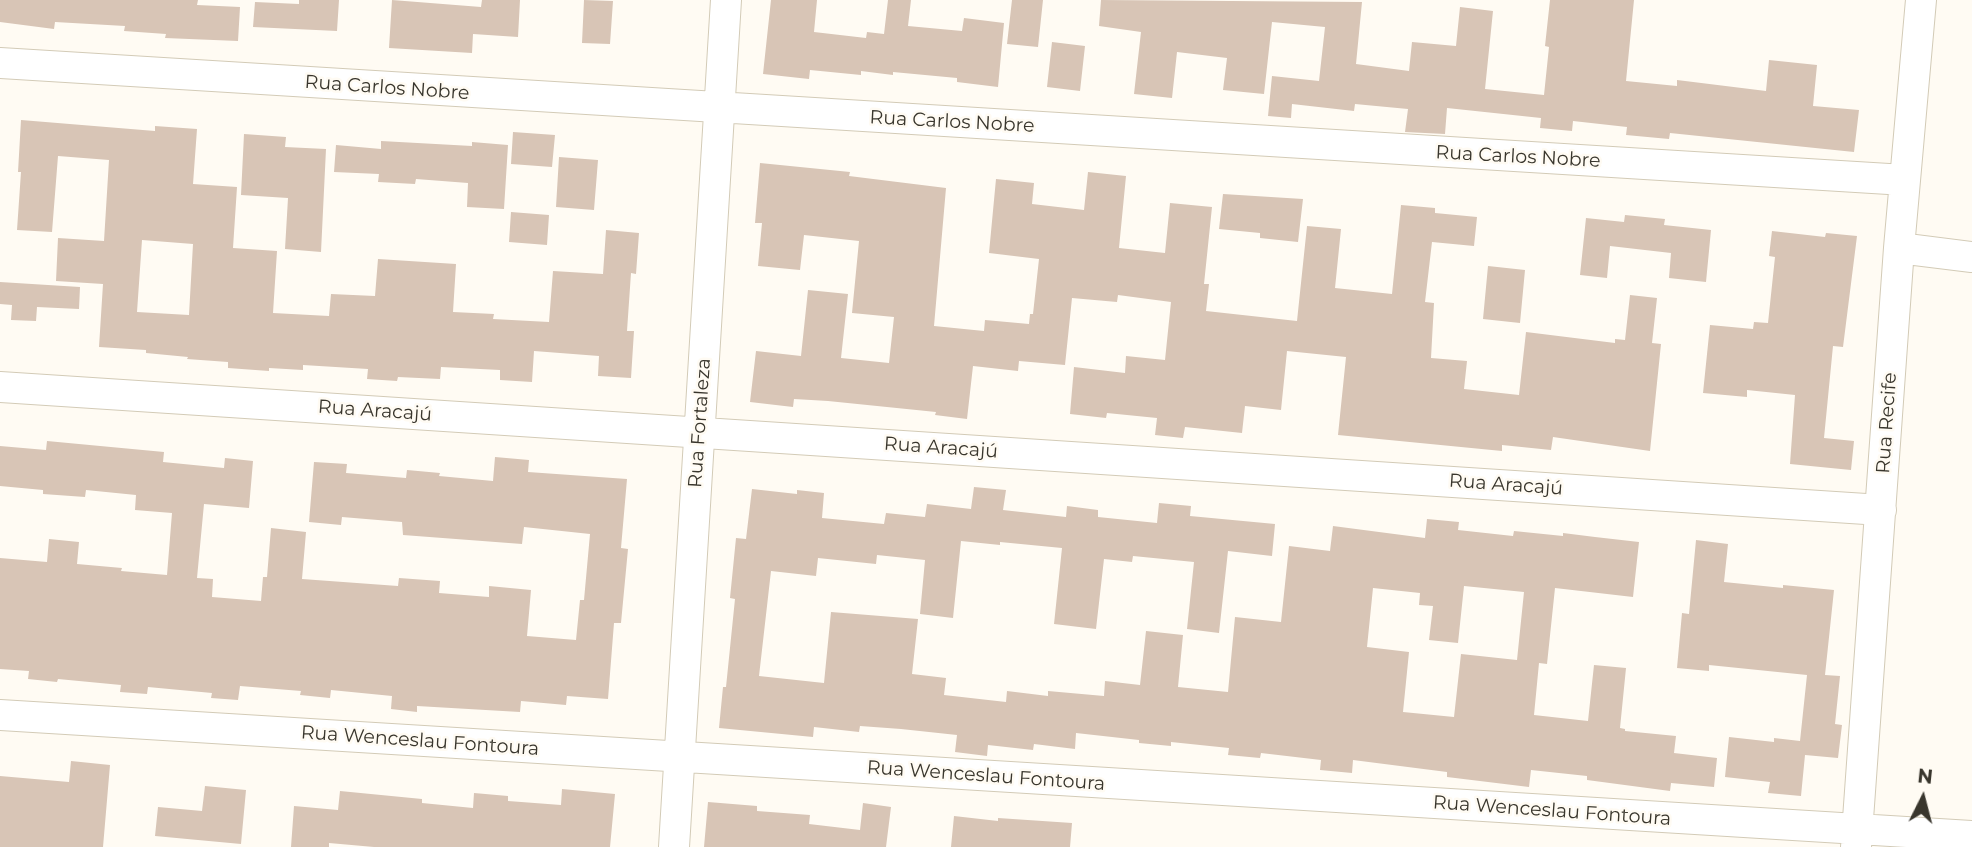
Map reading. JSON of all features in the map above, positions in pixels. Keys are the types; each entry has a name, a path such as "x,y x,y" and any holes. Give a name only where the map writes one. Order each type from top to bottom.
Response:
{"street":[{"name":"Rua Fortaleza","path":"674,847 726,0"},
{"name":"Rua Recife","path":"1856,838 1899,248 1921,0"},
{"name":"Rua Carlos Nobre","path":"0,63 1905,180"},
{"path":"1899,248 1972,257"},
{"name":"Rua Aracajú","path":"0,387 1881,510"},
{"name":"Rua Wenceslau Fontoura","path":"0,715 680,757 1856,838 1972,836"}],"building":[{"path":"0,0 198,0 197,5 240,7 238,41 165,38 166,34 124,31 125,26 55,22 54,29 0,22"},
{"path":"299,0 339,0 337,31 253,27 255,2 299,4"},
{"path":"392,0 481,7 482,0 520,0 518,37 473,34 472,53 389,48"},
{"path":"584,0 613,1 610,44 582,43"},
{"path":"771,0 817,0 814,32 866,38 867,32 884,34 888,0 911,0 908,26 962,31 964,18 1004,23 998,87 957,82 957,78 893,72 893,75 861,71 861,75 810,70 809,79 763,74"},
{"path":"1012,0 1043,0 1038,47 1007,44"},
{"path":"1101,0 1362,2 1356,64 1409,71 1412,42 1456,46 1460,7 1493,11 1485,89 1544,95 1550,0 1634,0 1626,81 1677,86 1677,80 1766,91 1769,60 1817,65 1813,106 1859,110 1854,152 1670,133 1669,139 1626,135 1627,127 1573,121 1572,131 1540,128 1541,118 1447,108 1445,134 1405,132 1408,109 1355,104 1354,111 1292,104 1291,118 1268,116 1272,76 1319,81 1325,27 1272,22 1264,94 1223,90 1227,58 1177,52 1172,98 1134,94 1141,32 1099,26"},
{"path":"1052,42 1085,46 1080,91 1047,87"},
{"path":"21,120 155,131 155,126 197,129 193,184 237,187 233,248 277,251 273,313 329,316 331,294 375,296 378,259 456,264 453,312 494,314 493,319 549,322 553,271 603,274 606,230 639,233 636,274 631,273 627,331 634,331 631,378 598,376 599,356 534,351 532,382 500,380 500,370 441,367 440,379 398,377 397,381 367,379 368,369 303,365 303,370 228,368 228,362 146,353 146,350 99,347 103,284 56,281 58,238 104,241 109,160 58,156 52,232 17,230 21,172 18,172","holes":["142,240 193,244 189,315 137,312"]},
{"path":"513,132 555,135 552,167 511,164"},
{"path":"244,134 286,137 285,147 326,149 321,252 285,249 288,198 241,195"},
{"path":"381,141 472,146 472,142 508,145 504,209 467,207 468,183 416,179 415,184 378,182 379,174 334,172 336,145 381,149"},
{"path":"559,157 598,160 594,210 556,207"},
{"path":"760,163 850,172 849,176 946,188 934,326 984,331 985,320 1029,324 1030,314 1033,314 1039,259 989,253 996,179 1034,183 1032,204 1084,210 1088,172 1126,176 1119,248 1165,253 1170,203 1212,207 1204,284 1209,284 1206,311 1297,321 1307,226 1341,229 1335,288 1392,294 1401,205 1435,208 1435,213 1477,217 1474,246 1432,242 1425,302 1434,303 1431,358 1467,361 1464,389 1519,395 1526,332 1615,343 1615,339 1625,340 1630,295 1657,298 1652,343 1661,344 1650,451 1553,437 1551,450 1502,445 1502,451 1338,435 1346,357 1287,351 1281,410 1245,406 1242,433 1185,427 1183,438 1155,435 1157,418 1107,413 1106,418 1070,414 1074,367 1125,373 1126,356 1165,360 1171,302 1118,295 1117,302 1072,298 1065,365 1019,361 1018,371 973,366 967,419 935,415 936,412 828,401 794,399 793,407 750,402 756,351 801,356 808,290 848,294 841,358 889,363 894,317 852,313 859,241 804,235 800,270 758,266 762,223 755,223"},
{"path":"1223,194 1303,199 1298,242 1260,238 1260,233 1219,229"},
{"path":"511,212 549,215 547,245 509,242"},
{"path":"1625,215 1665,219 1664,225 1711,230 1706,282 1669,278 1671,253 1610,246 1607,278 1580,275 1586,218 1624,222"},
{"path":"1772,231 1825,237 1826,233 1857,236 1843,347 1833,346 1824,438 1854,441 1851,470 1790,464 1795,395 1747,390 1747,397 1703,393 1710,325 1753,329 1754,322 1768,323 1775,257 1769,256"},
{"path":"1488,266 1525,270 1520,323 1483,319"},
{"path":"0,282 80,287 79,309 37,307 36,321 11,320 12,305 0,304"},
{"path":"47,441 164,452 163,462 224,468 225,458 253,461 249,508 204,504 197,578 213,579 212,597 261,601 263,577 267,577 271,528 306,532 302,579 398,586 399,578 440,581 439,593 489,597 489,586 531,590 527,636 576,640 580,600 584,600 590,534 524,527 522,544 403,535 402,522 342,517 341,525 309,522 314,462 347,464 346,473 406,478 407,470 493,481 495,457 529,460 528,472 627,479 621,548 628,549 621,623 614,623 608,699 567,696 566,705 521,701 520,712 417,706 417,712 391,709 392,696 331,690 330,698 300,695 301,691 240,686 238,700 211,698 212,693 148,687 147,694 120,692 121,685 28,679 29,671 0,669 0,558 47,562 49,539 79,542 77,564 167,575 172,513 135,510 136,495 86,490 85,497 43,494 43,490 0,486 0,446 46,450"},
{"path":"974,487 1006,490 1003,510 1066,517 1067,506 1098,510 1098,517 1157,523 1159,503 1191,506 1190,516 1275,524 1272,556 1228,551 1219,633 1187,629 1194,562 1133,556 1132,562 1104,559 1096,629 1054,624 1062,548 961,541 953,618 920,614 925,560 877,555 876,564 818,558 816,576 771,571 759,676 824,683 831,612 918,619 912,674 946,678 944,695 1006,702 1007,691 1048,696 1048,691 1104,696 1105,681 1140,685 1146,631 1183,635 1178,687 1228,692 1235,617 1281,622 1289,546 1330,551 1333,526 1425,538 1427,519 1459,522 1458,530 1513,536 1514,531 1563,536 1563,533 1639,542 1633,597 1555,588 1547,664 1539,663 1534,715 1588,721 1594,665 1626,668 1620,728 1625,731 1676,736 1674,753 1717,758 1714,787 1671,783 1670,791 1587,780 1587,776 1531,770 1529,787 1447,777 1447,772 1353,760 1352,773 1320,770 1321,760 1261,753 1260,758 1228,755 1229,748 1171,742 1171,746 1139,743 1139,740 1076,733 1075,749 1034,744 1033,750 988,745 987,756 955,752 957,735 901,729 860,726 859,732 814,727 813,737 719,728 735,599 730,598 736,538 746,539 752,489 797,494 797,490 824,493 822,518 884,524 886,513 925,517 927,504 971,509","holes":["1464,586 1524,592 1517,660 1461,654 1454,717 1403,712 1409,652 1367,647 1373,588 1420,593 1419,605 1433,606 1429,640 1458,643"]},
{"path":"1696,540 1728,544 1724,582 1834,590 1825,675 1840,676 1835,724 1842,725 1838,758 1805,755 1801,796 1768,793 1770,782 1725,777 1729,737 1774,742 1774,738 1800,741 1807,675 1709,665 1709,671 1677,668 1682,613 1689,614"},
{"path":"71,761 110,765 103,847 0,847 0,776 69,782"},
{"path":"205,786 246,790 241,844 155,836 158,807 202,811"},
{"path":"562,789 615,794 610,847 374,847 329,843 329,847 291,847 294,806 338,810 340,791 422,799 422,803 473,808 474,793 508,796 508,801 561,805"},
{"path":"708,802 757,806 757,811 810,815 809,824 860,830 863,803 891,807 886,847 704,847"},
{"path":"954,816 998,821 998,818 1072,823 1070,847 951,847"}]}
